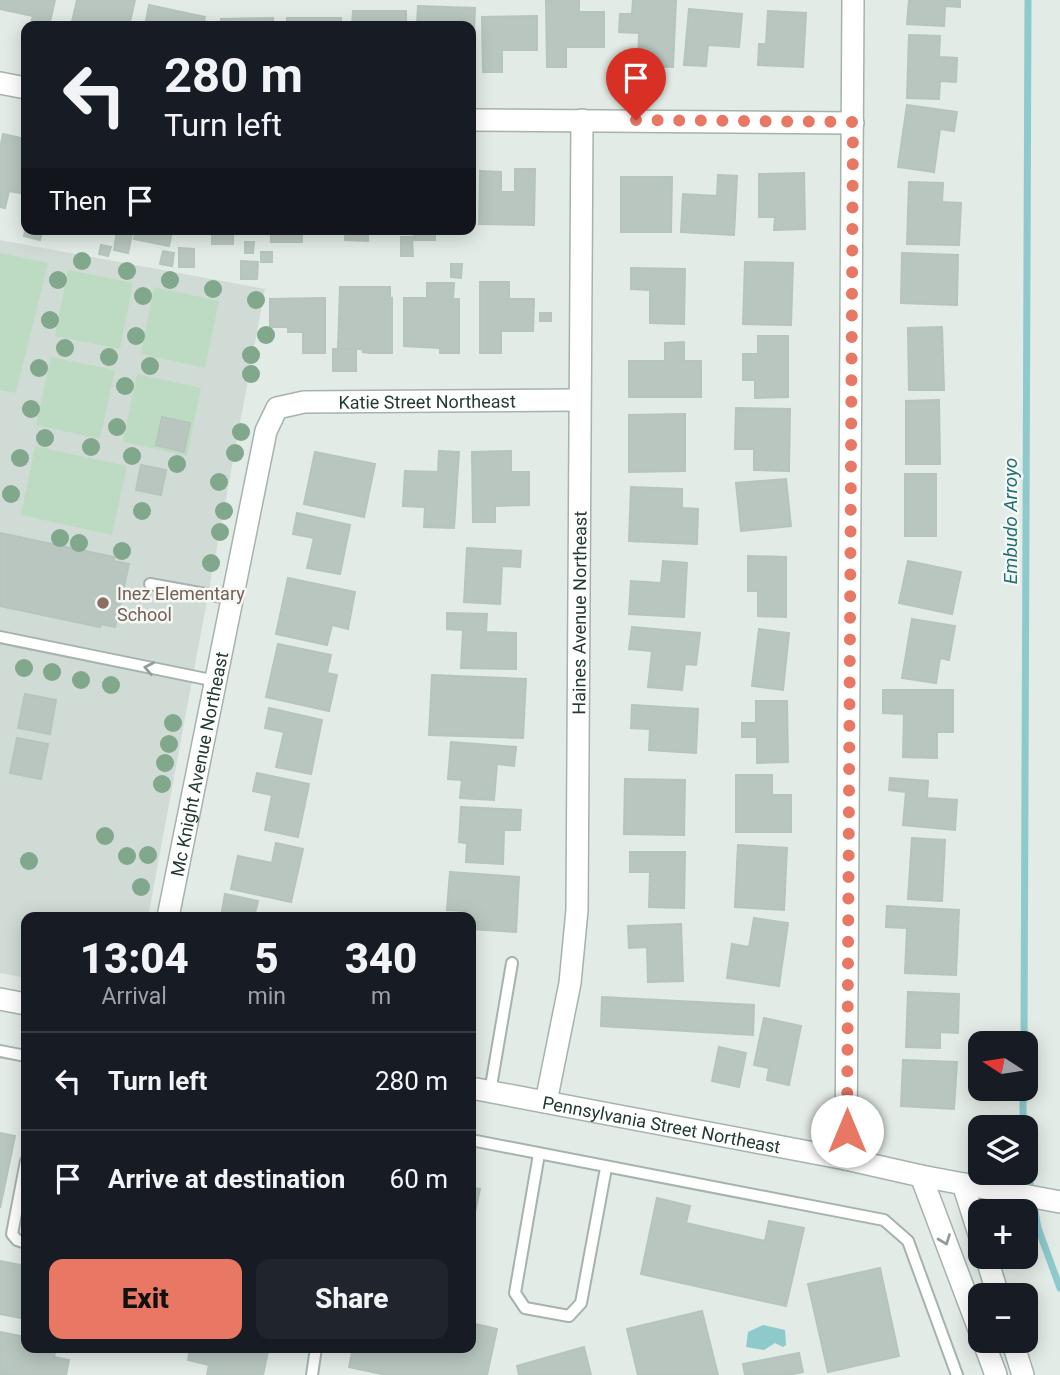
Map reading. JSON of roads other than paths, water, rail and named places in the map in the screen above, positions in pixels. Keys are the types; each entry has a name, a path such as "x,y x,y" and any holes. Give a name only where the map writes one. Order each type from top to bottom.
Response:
{"street":[{"path":"846,1159 853,0"},
{"path":"0,83 21,87"},
{"path":"476,120 853,122"},
{"name":"Haines Avenue Northeast","path":"546,1102 570,983 578,910 582,120"},
{"name":"Katie Street Northeast","path":"277,408 304,402 579,400"},
{"name":"Mc Knight Avenue Northeast","path":"169,912 266,431 277,408"},
{"path":"0,999 21,1003"},
{"name":"Pennsylvania Street Northeast","path":"480,1090 1060,1202"},
{"path":"922,1175 968,1300"},
{"path":"963,1184 968,1200"},
{"path":"988,1353 996,1375"},
{"path":"1016,1353 1023,1375"}],"lane":[{"path":"150,584 233,599"},
{"path":"0,636 216,681"},
{"path":"480,1090 512,964"},
{"path":"0,1051 21,1055"},
{"path":"476,1141 884,1220 908,1241 957,1375"},
{"path":"539,1154 515,1293 525,1308 569,1316 581,1303 606,1167"},
{"path":"21,1187 12,1234 21,1241"},
{"path":"312,1375 315,1353"}],"water":[{"path":"763,1325 785,1330 786,1345 783,1347 775,1343 764,1350 746,1347 748,1332"}],"waterway":[{"name":"Embudo Arroyo","path":"1024,1031 1028,0"},
{"name":"Embudo Arroyo","path":"1023,1101 1023,1115"},
{"name":"Embudo Arroyo","path":"1030,1185 1038,1228 1060,1288"}],"place":[{"name":"Inez Elementary School","path":"103,603"}]}
